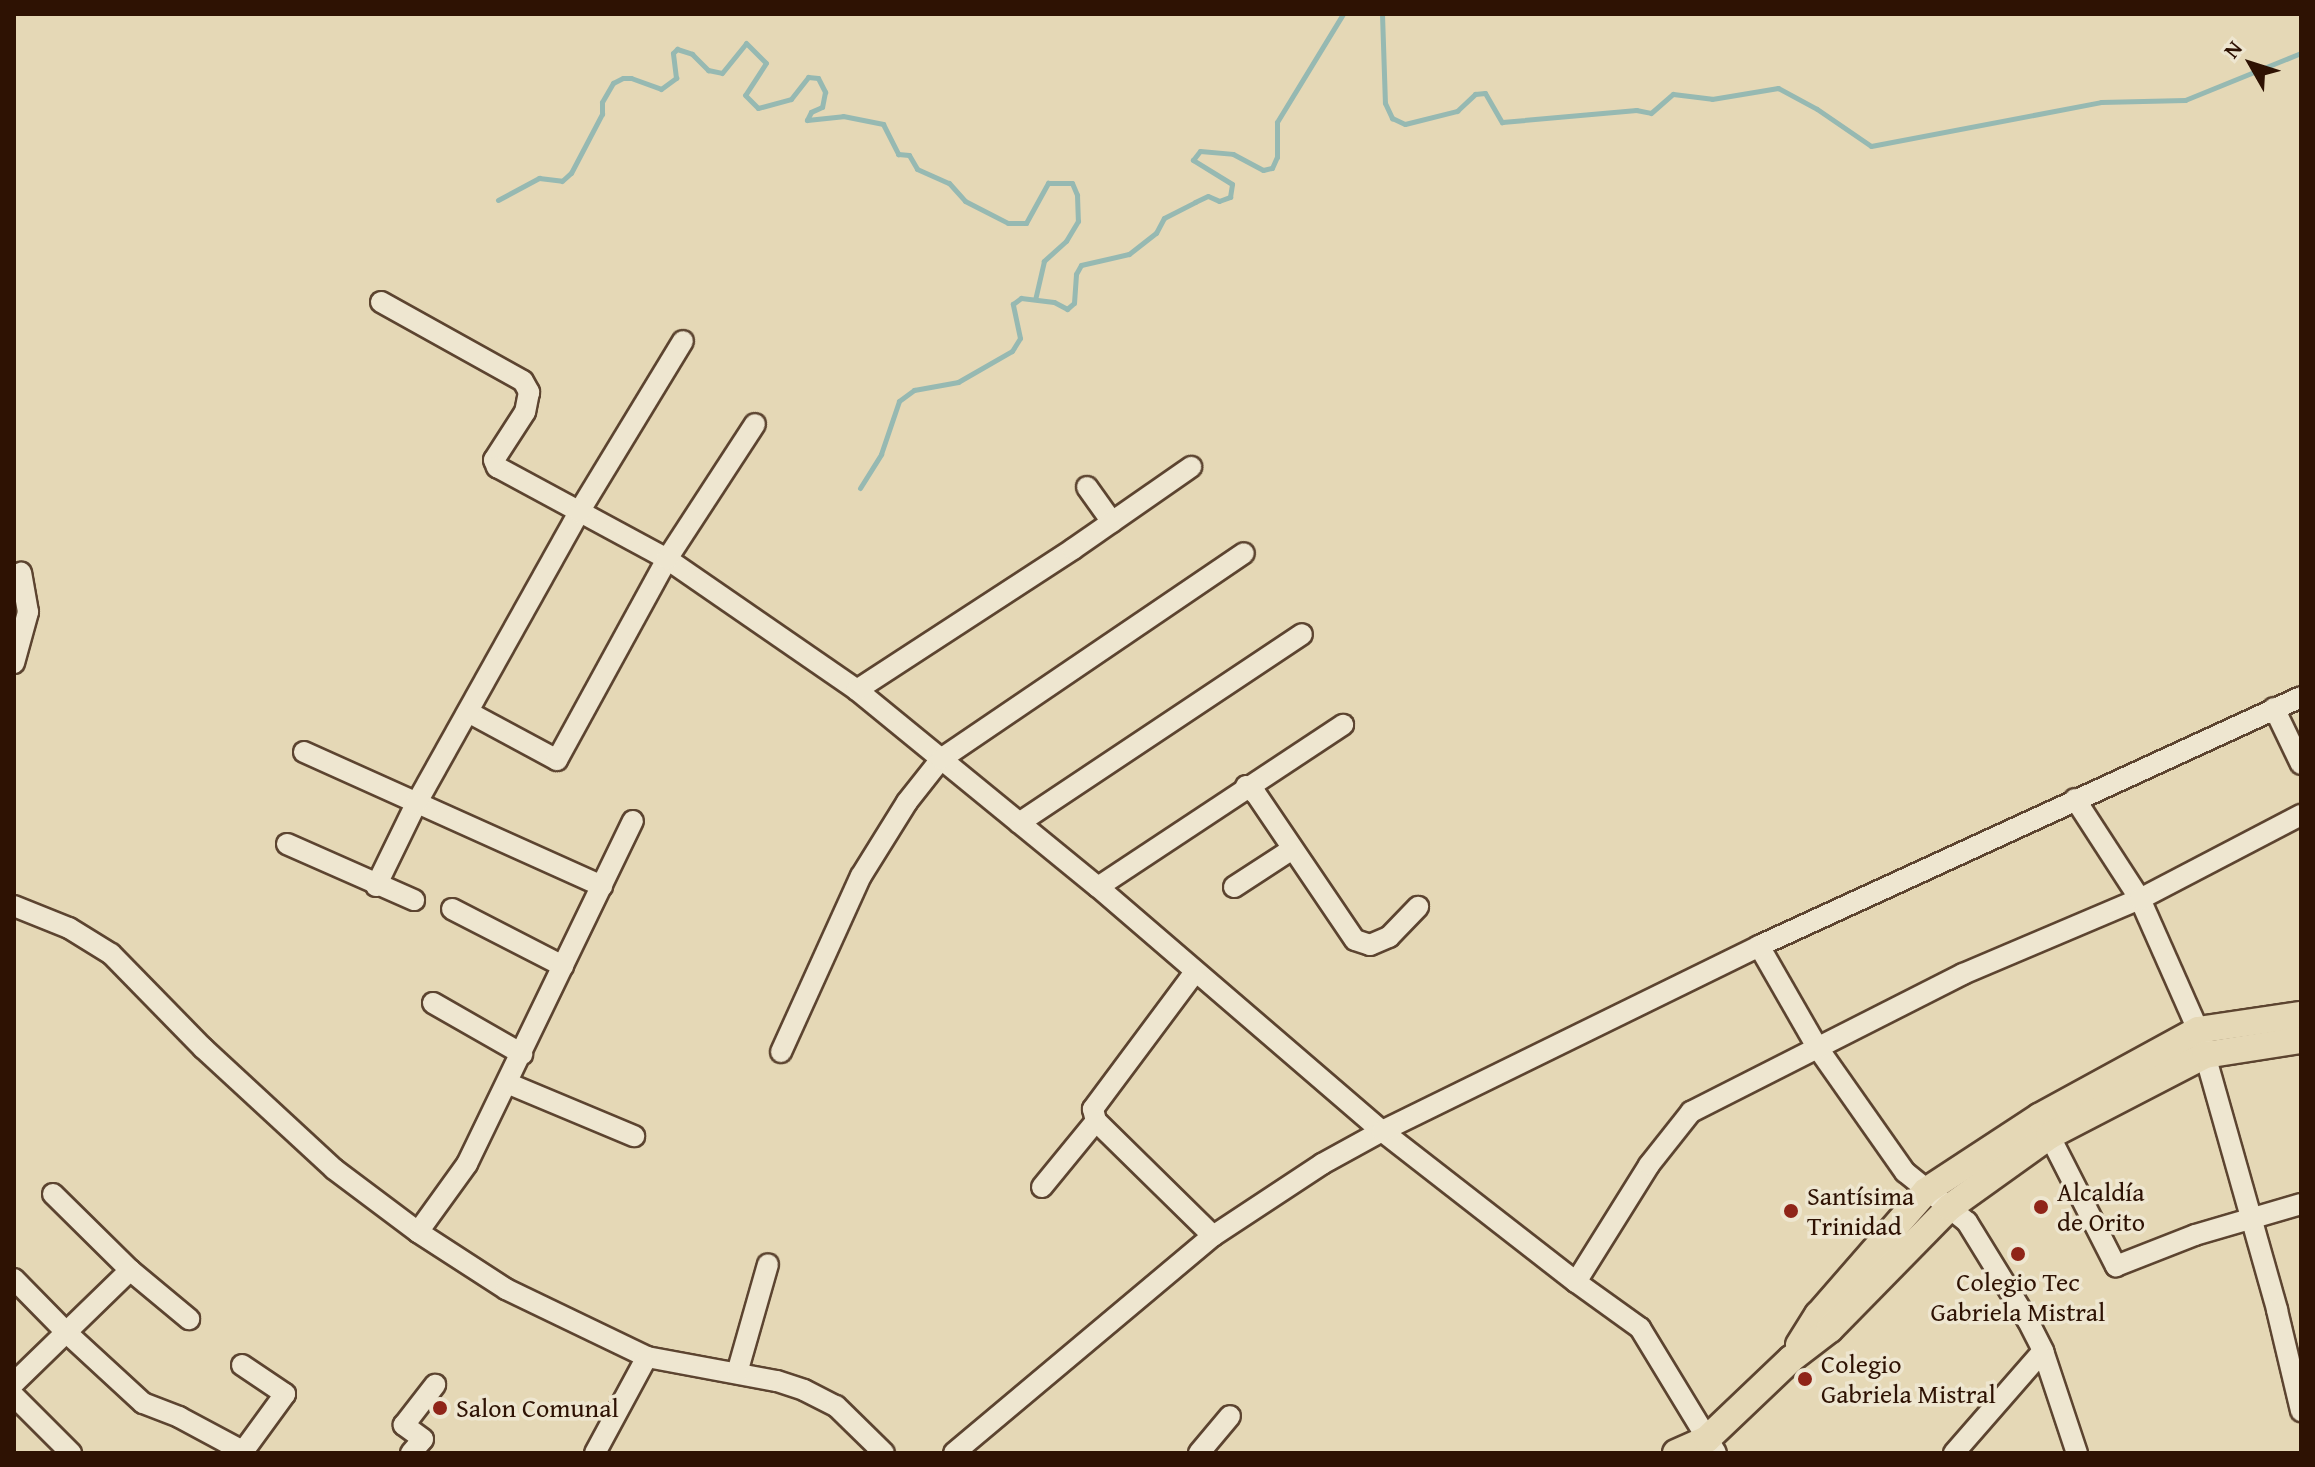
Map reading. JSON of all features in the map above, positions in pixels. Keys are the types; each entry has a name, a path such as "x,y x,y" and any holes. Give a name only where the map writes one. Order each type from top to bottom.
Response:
{"main road":[{"path":"1791,1359 1818,1315 1926,1191 2201,1042 2301,1015"},
{"path":"2201,1042 2301,1040"},
{"path":"1676,1453 1712,1446 1791,1359 1830,1329 1950,1207 2044,1126"}],"street":[{"path":"381,302 523,381 529,392 525,412 494,460 497,467 667,559 857,690 1098,887 1382,1131 1640,1328 1712,1446"},
{"path":"376,886 416,804 579,512 683,341"},
{"path":"468,712 557,760 667,559 755,424"},
{"path":"857,690 1191,467"},
{"path":"1087,487 1112,522"},
{"path":"781,1052 861,876 907,802 941,759 1244,553"},
{"path":"14,663 28,612 21,573"},
{"path":"1019,823 1302,634"},
{"path":"954,1453 1213,1236 1322,1164 1382,1131 1759,946 2301,697"},
{"path":"2274,708 2301,764"},
{"path":"1098,887 1246,786 1343,725"},
{"path":"304,752 602,886"},
{"path":"1246,786 1256,794 1291,850 1355,940 1370,945 1389,937 1418,907"},
{"path":"2075,799 2140,899 2201,1042 2277,1310 2301,1411"},
{"path":"1576,1282 1649,1165 1691,1112 1963,974 2140,899 2301,815"},
{"path":"418,1232 467,1164 633,821"},
{"path":"287,844 376,886 414,900"},
{"path":"1234,887 1291,850"},
{"path":"14,906 69,928 111,954 203,1048 334,1169 418,1232 506,1289 647,1357 777,1381 836,1406 884,1453"},
{"path":"452,909 563,966"},
{"path":"1759,946 1817,1047 1905,1172 1967,1222 2043,1351 2077,1453"},
{"path":"1195,972 1093,1109 1096,1121 1213,1236"},
{"path":"433,1003 522,1054"},
{"path":"507,1083 634,1136"},
{"path":"1042,1187 1096,1121"},
{"path":"2044,1126 2116,1266 2195,1235 2301,1204"},
{"path":"53,1194 130,1270 189,1319"},
{"path":"737,1373 768,1264"},
{"path":"14,1383 68,1334 130,1270"},
{"path":"14,1279 143,1403 179,1417 244,1452 285,1394 242,1365"},
{"path":"1954,1453 2043,1351"},
{"path":"595,1453 647,1357"},
{"path":"411,1453 423,1439 404,1425 435,1385"},
{"path":"14,1396 71,1453"},
{"path":"1199,1453 1230,1416"}],"waterway":[{"path":"860,488 881,454 899,401 914,390 958,382 1012,351 1020,338 1013,304 1021,298 1054,302 1067,309 1074,303 1076,274 1081,265 1129,254 1156,233 1164,218 1208,196 1219,201 1230,197 1232,184 1193,160 1200,151 1233,154 1263,170 1272,168 1277,157 1277,122 1343,14"},
{"path":"1382,14 1385,103 1392,118 1405,124 1457,111 1475,94 1485,93 1502,122 1636,110 1651,113 1673,94 1712,99 1778,88 1817,109 1871,146 2101,102 2185,100 2301,53"},
{"path":"498,200 539,178 562,181 571,173 602,114 602,102 613,83 631,78 661,89 676,78 673,53 677,49 692,54 708,70 722,73 746,43 766,63 745,95 758,108 791,99 808,77 818,78 825,92 822,107 811,112 807,120 843,116 883,124 898,154 909,155 917,169 949,183 965,201 1008,223 1026,223 1048,183 1072,183 1077,195 1078,221 1066,241 1044,261 1035,299"}],"place":[{"name":"Alcaldía de Orito","path":"2041,1207"},
{"name":"Santísima Trinidad","path":"1791,1211"},
{"name":"Colegio Tec Gabriela Mistral","path":"2018,1254"},
{"name":"Colegio Gabriela Mistral","path":"1805,1379"},
{"name":"Salon Comunal","path":"440,1408"}]}
